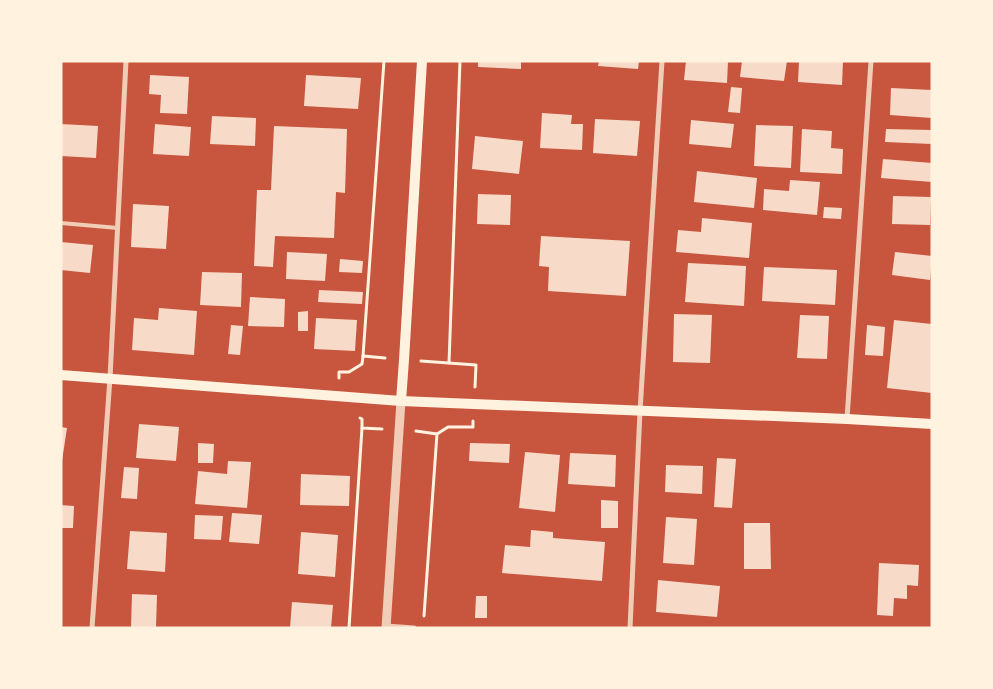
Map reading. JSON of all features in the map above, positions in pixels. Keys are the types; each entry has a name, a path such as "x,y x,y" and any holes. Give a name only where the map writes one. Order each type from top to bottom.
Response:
{"main road":[{"path":"401,400 422,61"},
{"path":"61,375 401,400 932,424"}],"street":[{"path":"92,628 110,378 126,61"},
{"path":"630,628 640,412 662,61"},
{"path":"846,419 871,61"},
{"path":"401,400 386,627 414,628"}],"lane":[{"path":"61,223 118,228"}],"path":[{"path":"363,356 384,61"},
{"path":"449,363 460,61"},
{"path":"349,628 362,428"},
{"path":"399,430 437,434 424,618"}],"building":[{"path":"478,61 521,61 521,69 478,67"},
{"path":"599,61 639,61 638,69 598,66"},
{"path":"686,61 728,61 727,83 684,80"},
{"path":"742,61 787,61 784,81 740,77"},
{"path":"799,61 843,61 842,85 798,82"},
{"path":"150,75 189,77 187,114 160,113 161,95 149,94"},
{"path":"306,75 361,78 358,109 304,106"},
{"path":"731,87 742,88 740,113 728,112"},
{"path":"891,88 932,90 932,118 890,115"},
{"path":"542,113 572,115 571,124 583,124 582,150 540,148"},
{"path":"212,116 256,118 255,146 210,144"},
{"path":"595,119 640,121 637,156 593,153"},
{"path":"691,120 734,124 731,148 689,144"},
{"path":"61,124 98,126 96,158 61,156"},
{"path":"155,124 191,127 189,156 153,154"},
{"path":"756,125 793,126 791,168 754,166"},
{"path":"274,126 347,129 345,193 336,192 334,238 275,236 273,267 254,266 257,190 271,190"},
{"path":"802,129 832,131 831,148 843,149 842,174 800,172"},
{"path":"886,129 932,130 932,144 885,142"},
{"path":"475,136 523,141 519,174 472,169"},
{"path":"883,159 932,163 932,182 881,178"},
{"path":"697,171 757,178 754,208 694,202"},
{"path":"790,180 820,182 817,215 763,210 764,189 789,191"},
{"path":"478,194 511,195 510,225 477,224"},
{"path":"893,196 931,197 930,225 892,224"},
{"path":"133,204 169,206 166,249 131,247"},
{"path":"824,207 842,208 841,219 823,218"},
{"path":"702,218 752,223 749,258 676,252 678,230 701,232"},
{"path":"541,236 630,241 626,296 548,291 549,267 539,266"},
{"path":"61,242 93,245 90,273 61,270"},
{"path":"287,252 327,254 325,281 286,279"},
{"path":"895,252 932,256 930,280 892,275"},
{"path":"340,259 363,261 362,273 339,272"},
{"path":"688,263 746,266 744,306 685,302"},
{"path":"764,267 837,270 835,305 762,301"},
{"path":"202,272 242,273 241,307 200,305"},
{"path":"319,290 363,292 362,304 318,302"},
{"path":"250,297 285,299 284,327 248,326"},
{"path":"159,308 197,311 194,355 132,350 134,318 158,320"},
{"path":"308,311 308,331 298,331 298,312"},
{"path":"674,314 712,315 710,363 673,362"},
{"path":"800,315 829,316 827,359 797,358"},
{"path":"316,318 357,320 355,351 314,349"},
{"path":"894,320 932,324 932,393 887,388"},
{"path":"231,325 243,326 240,355 228,354"},
{"path":"867,325 885,327 883,356 865,355"},
{"path":"139,424 179,427 176,461 136,458"},
{"path":"61,427 67,428 62,461 61,461"},
{"path":"198,443 214,444 213,463 198,463"},
{"path":"470,443 510,444 509,463 469,461"},
{"path":"525,452 560,455 555,512 519,508"},
{"path":"570,453 616,455 615,487 568,484"},
{"path":"717,458 736,459 732,508 714,507"},
{"path":"228,461 251,462 247,508 195,504 198,471 227,474"},
{"path":"666,465 703,466 702,494 665,492"},
{"path":"124,467 139,468 137,499 121,498"},
{"path":"301,474 350,476 349,506 300,505"},
{"path":"601,500 618,501 618,528 601,528"},
{"path":"61,505 74,506 73,528 61,528"},
{"path":"232,513 262,515 259,544 229,542"},
{"path":"195,515 223,516 221,540 194,539"},
{"path":"666,517 697,519 694,565 663,563"},
{"path":"744,523 770,523 771,569 744,569"},
{"path":"531,530 553,532 553,538 605,542 602,581 502,573 505,545 530,547"},
{"path":"130,531 167,533 165,572 127,569"},
{"path":"301,532 338,535 335,577 298,574"},
{"path":"879,563 919,565 918,586 907,585 907,599 894,598 893,616 877,615"},
{"path":"658,580 720,586 717,617 656,612"},
{"path":"132,594 157,595 156,628 131,628"},
{"path":"476,596 487,596 487,618 475,618"},
{"path":"292,602 333,605 331,628 290,628"}]}
